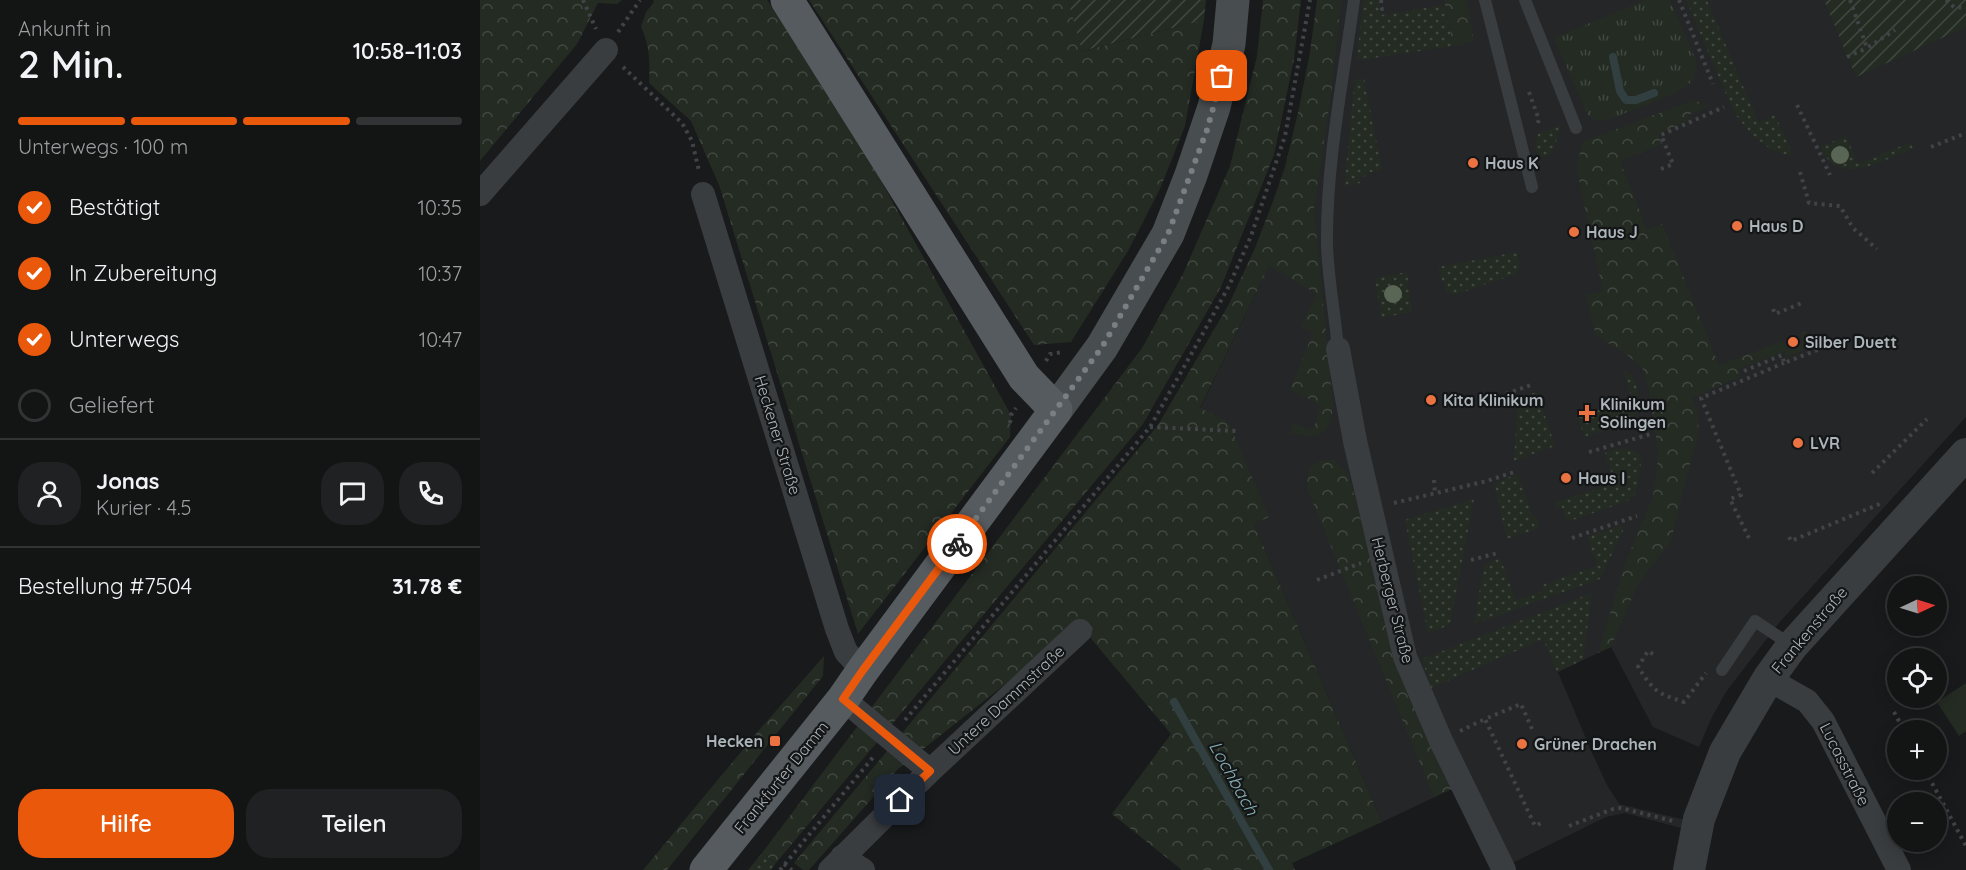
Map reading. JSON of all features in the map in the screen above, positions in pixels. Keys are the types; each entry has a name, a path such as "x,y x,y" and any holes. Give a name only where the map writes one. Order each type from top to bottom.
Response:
{"main road":[{"path":"787,0 1032,386 1056,410"},
{"name":"Frankfurter Damm","path":"705,870 843,699 1102,347 1168,234 1191,175 1214,107 1229,44 1233,0"}],"street":[{"path":"480,194 606,50"},
{"name":"Heckener Straße","path":"703,194 837,629 846,652 863,670"},
{"name":"Herberger Straße","path":"1338,349 1355,441 1405,657 1453,767 1504,870"},
{"name":"Frankenstraße","path":"1689,870 1697,828 1725,752 1768,679 1792,646 1966,454"},
{"name":"Untere Dammstraße","path":"836,863 930,771 1080,632"},
{"name":"Lucasstraße","path":"1768,679 1808,701 1823,721 1899,870"},
{"path":"843,699 930,771"},
{"path":"836,863 863,870"}],"lane":[{"path":"1338,349 1327,246 1328,211 1332,156 1354,0"},
{"path":"1485,0 1532,187"},
{"path":"1525,0 1575,128"},
{"path":"1722,670 1755,621 1792,646"}],"path":[{"path":"583,0 606,50 682,123 692,141 703,194"},
{"path":"606,50 640,0"},
{"path":"904,721 1150,426 1229,286 1251,236 1285,136 1310,0"},
{"path":"1381,0 1382,9 1386,8"},
{"path":"1679,0 1713,84"},
{"path":"1850,0 1867,48"},
{"path":"1946,0 1954,7 1966,8"},
{"path":"1847,57 1896,30"},
{"path":"1797,105 1830,175"},
{"path":"1661,169 1673,164 1661,135 1724,107"},
{"path":"1932,147 1966,133"},
{"path":"1800,172 1809,203 1840,206 1853,228 1877,249"},
{"path":"1773,309 1775,314 1802,303"},
{"path":"1749,538 1730,499 1741,495 1701,398 1820,349"},
{"path":"1010,426 1011,415 1032,386 1050,354 1071,351"},
{"path":"1744,372 1782,355 1784,363"},
{"path":"1506,394 1534,384"},
{"path":"1872,473 1928,419"},
{"path":"1150,426 1236,431"},
{"path":"1589,452 1651,434"},
{"path":"1370,508 1487,481 1517,471"},
{"path":"1434,480 1435,493"},
{"path":"1789,537 1791,541 1886,501"},
{"path":"1572,538 1637,516"},
{"path":"1471,560 1498,553"},
{"path":"1317,580 1381,555"},
{"path":"1653,654 1648,651 1638,667 1653,689 1662,695 1684,702 1710,668 1722,670"},
{"path":"1532,729 1521,704 1485,719 1535,826 1541,823"},
{"path":"1894,712 1898,720"},
{"path":"780,870 878,752"},
{"path":"1930,780 1966,846"},
{"path":"1569,826 1621,808 1697,828"},
{"path":"784,864 792,870"}],"shaded area":[{"name":"Klinikum Solingen","path":"1330,0 1966,0 1966,417 1779,623 1726,692 1699,747 1653,727 1611,647 1558,672 1592,753 1619,804 1698,823 1696,832 1625,813 1606,817 1508,865 1471,780 1382,822 1254,524 1268,517 1200,409 1269,266"}],"green space":[{"path":"480,0 622,0 617,4 598,3 577,44 480,161"},
{"path":"653,0 767,0 855,134 1011,415 1010,437 858,634 719,185 691,121 649,83 649,55 641,27"},
{"path":"809,0 1068,0 1083,51 1204,20 1185,126 1160,189 1128,251 1071,342 1034,345"},
{"path":"1068,0 1206,0 1204,20 1082,51"},
{"path":"1263,0 1301,0 1294,59 1274,155 1221,287 1143,424 776,863 762,853 1142,348 1183,274 1230,166 1257,56"},
{"path":"1317,0 1341,0 1332,87 1314,208 1333,407 1329,425 1315,436 1290,433 1293,423 1313,430 1321,405 1290,390 1313,333 1301,327 1317,294 1269,266 1200,408 1227,421 1233,432 1269,517 1254,524 1382,822 1292,863 1295,870 1182,870 1112,814 1171,734 1078,623 1042,655 898,769 809,870 803,870 794,863 1158,425 1229,304 1272,204 1285,167 1299,108"},
{"path":"1363,0 1378,0 1381,15 1444,5 1453,46 1357,59"},
{"path":"1444,0 1467,0 1474,42 1453,46"},
{"path":"1645,0 1670,0 1696,60 1695,75 1685,87 1665,97 1611,119 1602,121 1593,119 1588,115 1554,38"},
{"path":"1686,0 1707,0 1758,122 1775,115 1791,150 1791,155 1772,150 1752,135 1734,113"},
{"path":"1824,0 1966,0 1966,27 1856,77"},
{"path":"1364,78 1382,170 1359,177 1360,183 1344,186 1355,80"},
{"path":"1694,100 1708,106 1688,115 1689,120 1658,134 1662,144 1620,161 1647,230 1662,224 1719,365 1783,341 1787,350 1803,343 1800,334 1806,331 1812,347 1787,357 1785,351 1739,369 1741,376 1692,398 1699,415 1698,435 1671,541 1637,586 1611,647 1598,653 1625,564 1653,496 1658,449 1643,369 1625,353 1596,336 1586,295 1603,291 1577,168 1582,142"},
{"path":"1560,125 1559,135 1551,154 1540,157 1536,152 1538,134"},
{"path":"1846,136 1858,164 1911,142 1913,148 1862,168 1838,167 1828,160 1820,147"},
{"path":"1517,252 1520,265 1516,274 1454,295 1446,292 1438,267"},
{"path":"1407,272 1412,312 1381,318 1375,278"},
{"path":"1623,369 1633,378 1638,392 1638,407 1634,420 1584,437 1578,417 1632,399"},
{"path":"1537,392 1555,446 1514,461 1518,397"},
{"path":"1616,449 1632,450 1640,455 1635,494 1628,501 1567,522 1562,507 1556,509 1554,503 1615,483 1605,453"},
{"path":"1334,460 1349,475 1397,660 1452,789 1434,797 1307,488 1308,474 1312,466 1316,463"},
{"path":"1518,474 1533,517 1536,516 1540,528 1507,539 1494,483"},
{"path":"1474,499 1450,625 1428,633 1405,520"},
{"path":"1621,525 1623,531 1600,579 1474,624 1484,564 1500,558 1516,600 1543,591 1542,585 1597,566 1587,537"},
{"path":"1592,593 1583,660 1557,672 1543,639 1431,688 1422,659"},
{"path":"824,656 823,676 667,870 643,870 760,729"},
{"path":"1966,683 1966,731 1959,736 1941,708 1947,708 1947,695"},
{"path":"762,853 776,863 771,870 748,870"}],"waterway":[{"path":"1613,57 1620,91 1626,100 1636,100 1654,93"},
{"name":"Lochbach","path":"1174,702 1269,870"}],"way so far":[{"path":"957,544 1102,347 1168,234 1207,130 1222,76"}],"place":[{"name":"Haus K","path":"1473,163"},
{"name":"Haus D","path":"1737,226"},
{"name":"Haus J","path":"1574,232"},
{"name":"Silber Duett","path":"1793,342"},
{"name":"Kita Klinikum","path":"1431,400"},
{"name":"Klinikum Solingen","path":"1587,413"},
{"name":"LVR","path":"1798,443"},
{"name":"Haus I","path":"1566,478"},
{"name":"Hecken","path":"775,741"},
{"name":"Grüner Drachen","path":"1522,744"}],"route":[{"path":"900,800 930,771 843,699 957,544"}]}
